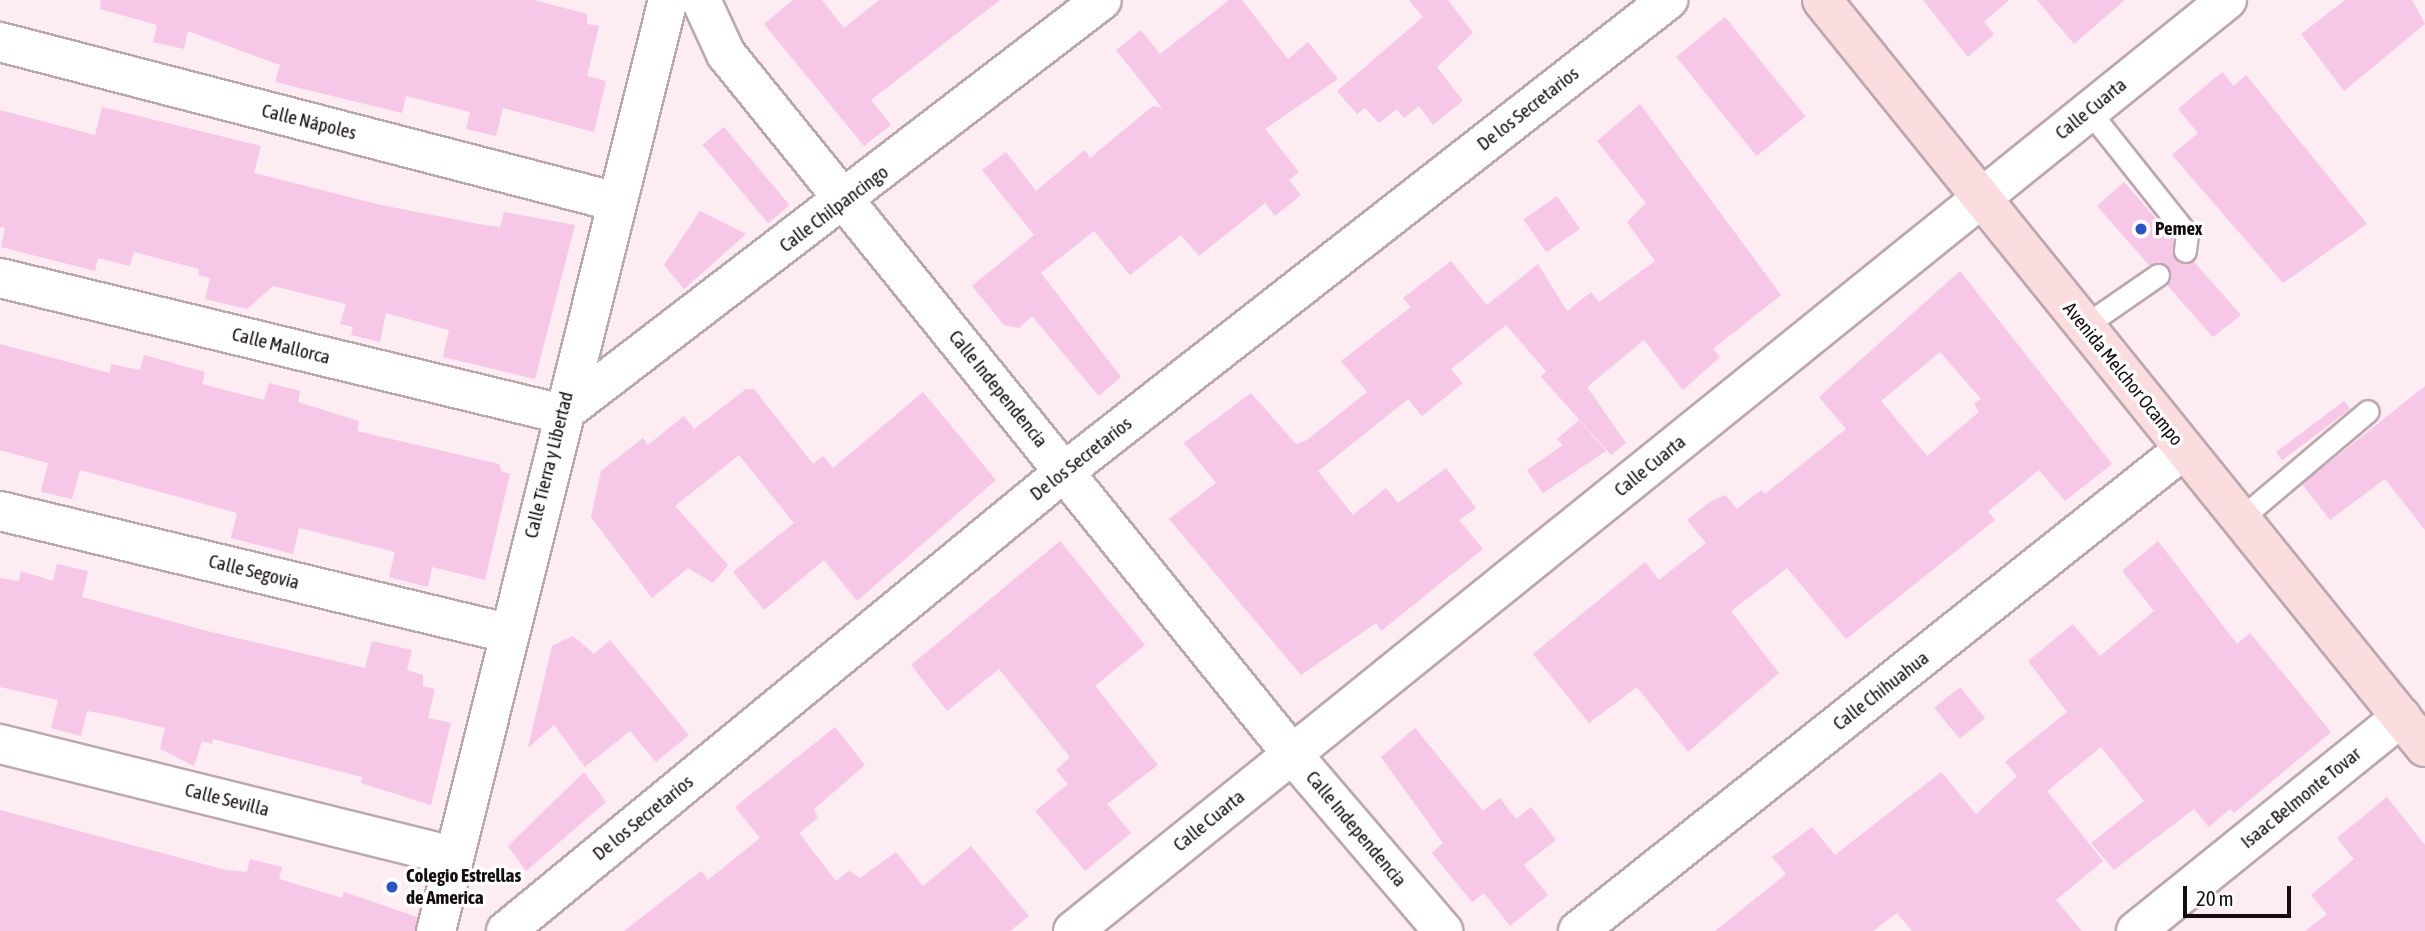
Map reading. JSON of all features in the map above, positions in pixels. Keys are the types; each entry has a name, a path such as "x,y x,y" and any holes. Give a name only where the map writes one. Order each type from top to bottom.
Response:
{"main road":[{"name":"Avenida Melchor Ocampo","path":"1822,0 2425,747"}],"street":[{"name":"Calle Chilpancingo","path":"562,414 847,200 1102,0"},
{"name":"De los Secretarios","path":"506,931 1064,472 1668,0"},
{"name":"Calle Cuarta","path":"1073,931 2227,0"},
{"name":"Calle Independencia","path":"695,1 726,54 847,200 1292,754 1443,931"},
{"name":"Calle Tierra y Libertad","path":"436,931 507,633 617,202 695,1"},
{"name":"Calle Nápoles","path":"0,42 617,202"},
{"name":"Calle Mallorca","path":"0,278 562,414"},
{"name":"Calle Chihuahua","path":"1578,931 2183,450"},
{"name":"Calle Segovia","path":"0,511 507,633"},
{"name":"Isaac Belmonte Tovar","path":"2136,931 2400,717"},
{"name":"Calle Sevilla","path":"0,744 454,856"}],"lane":[{"path":"2089,111 2187,234 2185,251"},
{"path":"2084,326 2158,275"},
{"path":"2240,519 2368,411"}],"building":[{"path":"101,0 534,0 587,14 587,24 599,26 587,76 606,81 594,132 503,108 496,136 466,129 470,112 406,96 402,113 275,82 280,65 188,31 184,49 153,42 157,25 100,9"},
{"path":"793,0 822,0 844,28 879,0 1000,0 871,100 891,125 864,146 764,24"},
{"path":"1229,0 1242,0 1288,59 1308,42 1338,79 1265,129 1299,172 1289,180 1301,195 1275,216 1265,203 1199,256 1181,235 1130,275 1094,231 1041,273 1121,377 1099,396 1032,316 1019,328 1004,325 972,286 1034,235 982,170 1006,152 1036,191 1085,150 1090,158 1153,106 1162,108 1116,50 1141,30 1160,54"},
{"path":"1409,0 1448,0 1473,33 1437,67 1463,101 1433,125 1419,106 1404,118 1397,109 1379,123 1365,108 1357,114 1337,91 1423,17"},
{"path":"1923,0 2009,0 1984,22 1994,34 1968,57"},
{"path":"2037,0 2125,0 2074,44"},
{"path":"2345,0 2412,0 2425,24 2344,91 2301,34"},
{"path":"1725,17 1806,116 1757,156 1676,57"},
{"path":"2222,72 2234,86 2246,75 2367,224 2283,283 2172,155 2198,133 2178,109"},
{"path":"1640,104 1781,295 1713,349 1720,357 1683,390 1644,340 1587,387 1626,443 1611,455 1541,377 1546,371 1506,325 1451,369 1463,383 1422,416 1408,399 1318,471 1353,515 1386,488 1398,503 1446,468 1476,508 1459,520 1483,549 1381,631 1376,623 1301,675 1169,519 1216,483 1184,443 1251,393 1296,444 1307,440 1367,392 1341,361 1411,307 1403,298 1451,261 1487,305 1538,264 1567,311 1591,292 1599,302 1655,261 1627,222 1646,203 1597,141"},
{"path":"102,107 261,146 254,173 381,205 500,227 504,212 575,225 535,379 443,357 449,330 386,313 380,342 351,335 353,327 340,324 346,304 273,286 247,309 205,299 210,278 198,275 199,269 134,252 130,266 98,258 95,271 1,247 5,228 0,227 0,110 95,135"},
{"path":"724,127 790,205 768,223 703,145"},
{"name":"Pemex","path":"2124,182 2173,238 2177,261 2193,261 2241,315 2213,337 2167,285 2168,267 2149,265 2097,206"},
{"path":"1557,196 1580,229 1546,252 1523,220"},
{"path":"700,211 746,234 684,289 664,265"},
{"path":"1960,271 2112,464 2065,501 2039,470 1988,511 1995,520 1846,639 1787,568 1731,611 1779,673 1688,752 1637,687 1589,723 1533,654 1645,562 1659,580 1706,543 1687,520 1710,502 1725,495 1737,509 1761,490 1765,494 1846,429 1819,397","holes":["1940,352 1981,399 1974,404 1979,412 1927,456 1881,401"]},
{"path":"0,344 110,373 111,364 140,370 144,355 205,372 202,384 264,400 269,383 300,391 298,402 359,421 357,431 499,464 502,472 510,474 485,580 432,567 428,587 389,577 395,552 299,528 293,554 231,538 237,513 80,470 72,499 41,492 48,463 0,450"},
{"path":"2425,386 2425,530 2385,479 2330,520 2302,484"},
{"path":"746,389 754,389 813,464 823,456 833,468 923,392 996,480 857,601 824,560 764,610 733,572 794,523 739,455 675,506 728,565 713,583 688,568 652,598 591,517 601,471 643,438 648,445 684,416 694,429"},
{"path":"2344,401 2350,409 2282,460 2276,452"},
{"path":"1579,420 1606,451 1543,493 1527,470 1563,445 1557,439"},
{"path":"1060,541 1145,645 1095,686 1158,765 1107,804 1131,833 1085,871 1035,811 1068,784 1056,770 1070,757 999,669 947,711 911,665"},
{"path":"2158,541 2237,644 2250,633 2331,732 2234,813 2230,809 2209,827 2194,809 2114,870 2091,843 2144,801 2101,747 2047,791 2103,861 2056,900 2082,931 1912,931 1897,913 1873,931 1715,931 1786,874 1772,857 1812,827 1835,855 1941,772 1976,814 2017,776 2005,762 2067,712 2028,661 2073,624 2100,656 2154,611 2122,571"},
{"path":"57,564 88,571 82,597 207,631 365,668 372,641 412,650 407,670 423,675 423,686 435,689 428,718 451,723 431,805 361,783 362,777 213,739 212,744 202,741 194,766 160,749 165,728 110,715 87,711 81,736 51,728 58,700 0,687 0,578 19,581 21,571 53,581"},
{"path":"573,636 594,654 610,640 689,735 656,762 630,731 585,767 554,725 528,748 552,646"},
{"path":"1960,687 1985,718 1960,739 1934,708"},
{"path":"835,727 865,765 814,809 818,818 799,833 836,881 849,871 860,878 896,852 923,886 971,846 1029,916 1010,931 624,931 701,871 708,880 760,838 735,807"},
{"path":"1415,728 1483,811 1500,798 1516,819 1531,807 1556,840 1524,865 1548,895 1510,926 1484,893 1472,902 1432,853 1443,843 1381,757"},
{"path":"584,772 606,802 526,871 508,846"},
{"path":"2387,797 2425,845 2425,931 2305,931 2327,914 2311,895 2354,859 2337,838"},
{"path":"0,810 226,870 247,872 250,859 282,867 279,879 342,898 344,892 417,917 415,931 0,931"}],"place":[{"name":"Pemex","path":"2141,229"},
{"name":"Colegio Estrellas de America","path":"392,887"}]}
